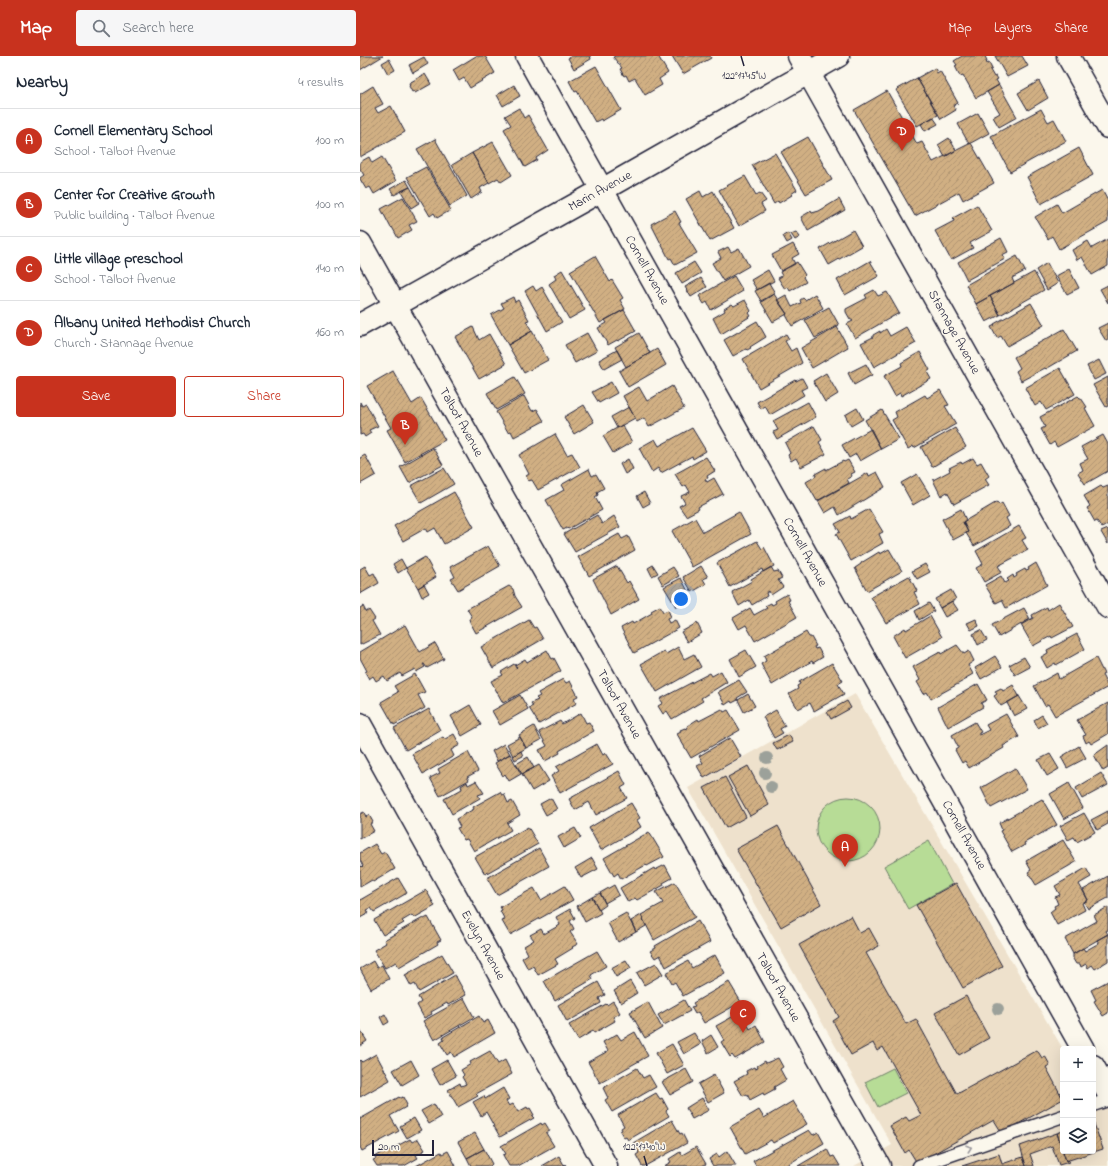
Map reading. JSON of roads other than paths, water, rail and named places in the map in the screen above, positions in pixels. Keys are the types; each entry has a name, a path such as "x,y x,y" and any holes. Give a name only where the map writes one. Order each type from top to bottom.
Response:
{"street":[{"name":"Cornell Avenue","path":"527,56 1081,1046"},
{"name":"Marin Avenue","path":"360,325 602,190 804,64 838,56"},
{"path":"1068,56 1108,127"},
{"name":"Stannage Avenue","path":"804,64 1108,607"},
{"name":"Talbot Avenue","path":"360,242 879,1166"},
{"name":"Evelyn Avenue","path":"360,724 606,1166"},
{"path":"1096,1071 1108,1093"}],"lane":[{"path":"1096,1104 1108,1100"},
{"path":"920,1166 1060,1117"}],"place":[{"name":"Albany United Methodist Church","path":"902,151"},
{"name":"Center for Creative Growth","path":"405,445"},
{"name":"Cornell Elementary School","path":"845,867"},
{"name":"Little village preschool","path":"743,1033"}]}
